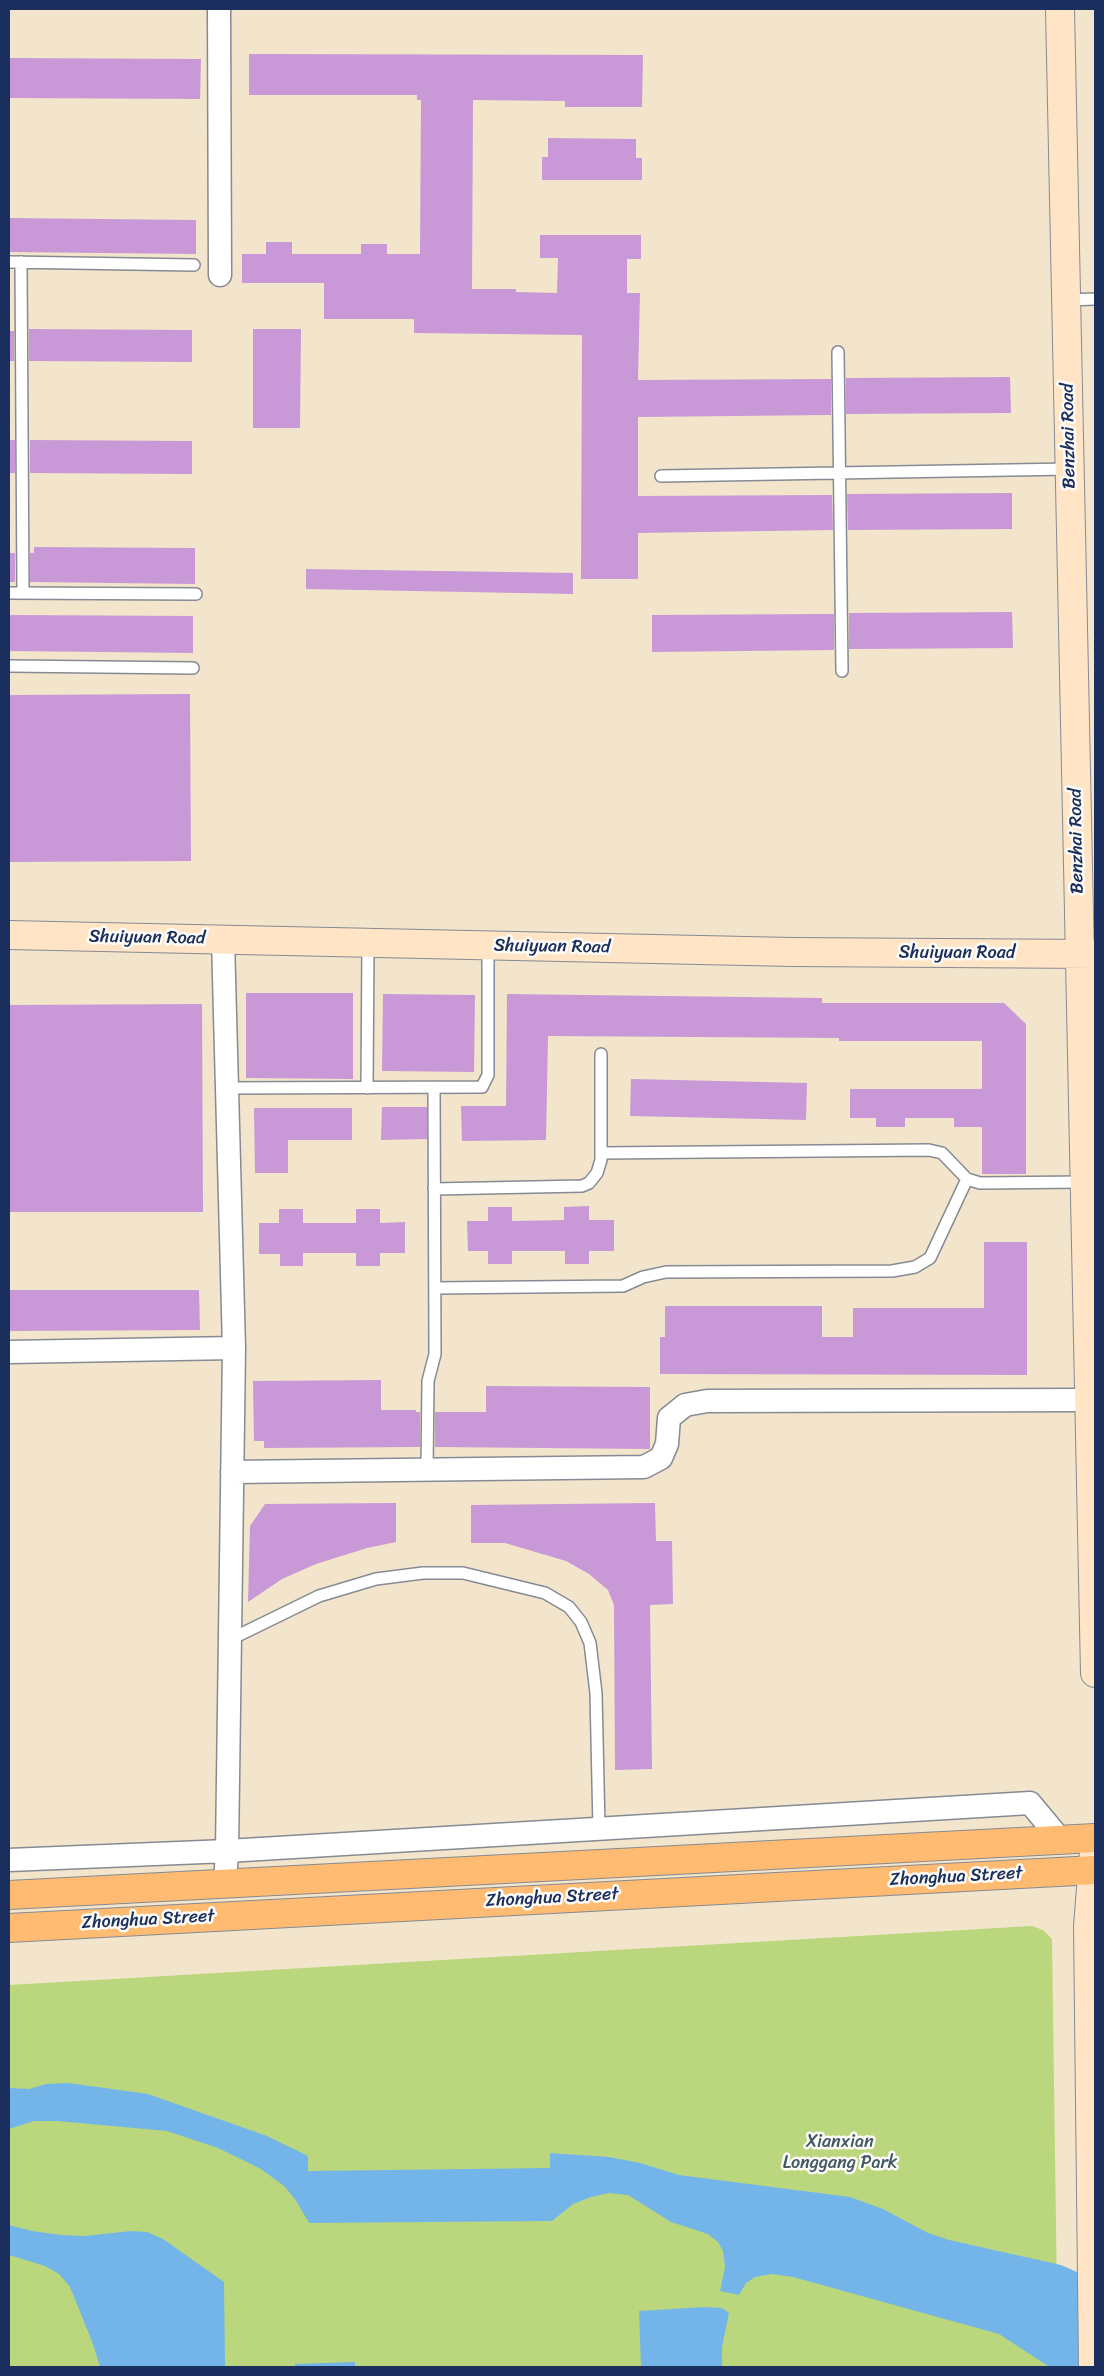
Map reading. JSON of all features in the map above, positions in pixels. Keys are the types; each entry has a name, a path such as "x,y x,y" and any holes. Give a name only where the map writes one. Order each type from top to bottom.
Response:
{"main road":[{"name":"Zhonghua Street","path":"9,1895 1095,1838"},
{"name":"Zhonghua Street","path":"9,1928 1094,1870"}],"street":[{"path":"220,9 220,274"},
{"name":"Benzhai Road","path":"1060,9 1070,470 1088,954 1085,1182 1092,1412 1095,1673"},
{"name":"Shuiyuan Road","path":"9,935 792,952 1088,954"},
{"path":"223,940 234,1348 225,1884"},
{"path":"9,1352 234,1348"},
{"path":"232,1472 644,1467 660,1458 668,1444 669,1418 685,1405 708,1400 1092,1412"},
{"path":"9,1860 227,1851 1030,1803 1060,1839"},
{"path":"1093,2367 1093,2112 1088,1926 1094,1870 1095,1838"}],"lane":[{"path":"9,262 194,265"},
{"path":"22,262 23,593"},
{"path":"1066,300 1095,299"},
{"path":"838,352 842,671"},
{"path":"661,476 1070,470"},
{"path":"9,593 196,594"},
{"path":"9,666 193,668"},
{"path":"367,1088 368,943"},
{"path":"227,1088 482,1087 488,1075 488,945"},
{"path":"434,1189 582,1186 589,1183 597,1173 601,1153 601,1054"},
{"path":"427,1470 428,1381 435,1354 434,1088"},
{"path":"601,1153 929,1150 942,1153 967,1178 990,1185 1085,1182"},
{"path":"434,1288 623,1286 643,1277 666,1272 892,1271 915,1267 930,1258 967,1178"},
{"path":"229,1640 319,1596 376,1579 424,1573 463,1573 545,1593 569,1607 581,1622 590,1643 596,1693 599,1828"}],"green space":[{"name":"Xianxian Longgang Park","path":"1032,1926 1043,1930 1052,1939 1058,2367 9,2367 9,1985"}],"water":[{"path":"68,2083 148,2094 267,2136 308,2156 308,2171 550,2168 550,2153 609,2157 640,2163 679,2175 850,2197 883,2209 928,2233 949,2240 1061,2265 1095,2280 1095,2367 1048,2366 999,2334 793,2277 772,2274 755,2277 746,2283 739,2295 720,2291 725,2267 723,2251 718,2242 708,2234 671,2222 628,2195 609,2193 591,2197 573,2204 552,2221 309,2223 295,2199 284,2186 261,2169 218,2148 167,2131 57,2121 34,2121 9,2129 9,2088 29,2089 46,2084"},
{"path":"9,2225 32,2231 61,2235 84,2236 131,2231 147,2232 163,2239 224,2282 225,2367 100,2367 93,2344 70,2287 59,2274 45,2266 9,2255"},
{"path":"704,2307 722,2308 729,2313 722,2347 722,2367 641,2367 639,2311"},
{"path":"355,2362 355,2367 295,2367 295,2364"}],"building":[{"path":"249,54 643,55 642,107 565,107 565,101 473,100 472,289 516,289 516,292 557,293 558,258 540,258 540,235 641,235 641,259 627,259 627,293 640,293 638,380 831,379 831,415 638,417 638,496 832,495 833,530 638,533 638,579 581,579 582,335 414,333 414,319 324,319 324,283 242,283 242,254 266,254 266,242 292,242 292,254 361,254 361,244 387,244 387,254 420,254 421,100 417,100 417,95 249,95"},
{"path":"9,58 201,59 200,99 9,98"},
{"path":"548,138 636,139 636,158 642,158 642,180 542,180 542,157 548,157"},
{"path":"9,218 196,220 196,254 9,252"},
{"path":"29,329 192,330 192,362 29,361"},
{"path":"253,329 301,329 300,428 253,428"},
{"path":"9,331 14,331 14,361 9,361"},
{"path":"1010,377 1011,413 846,414 846,378"},
{"path":"9,440 15,440 15,473 9,473"},
{"path":"30,440 192,441 192,474 30,473"},
{"path":"1012,493 1012,529 848,530 847,494"},
{"path":"34,547 195,548 195,584 30,582 30,553 34,553"},
{"path":"9,553 15,553 15,582 9,582"},
{"path":"306,569 573,573 573,594 306,589"},
{"path":"1012,612 1013,648 849,649 849,613"},
{"path":"834,614 834,650 652,652 652,615"},
{"path":"9,615 193,616 193,653 9,651"},
{"path":"190,694 191,861 9,862 9,695"},
{"path":"246,993 353,993 353,1079 246,1078"},
{"path":"383,994 475,995 474,1072 382,1071"},
{"path":"507,994 822,998 822,1003 1004,1003 1026,1024 1026,1174 982,1174 982,1127 954,1127 954,1118 905,1118 905,1127 876,1127 876,1118 850,1118 850,1089 982,1089 982,1041 839,1041 839,1038 548,1036 546,1140 462,1141 461,1106 506,1106"},
{"path":"202,1004 203,1212 9,1212 9,1005"},
{"path":"631,1079 807,1083 806,1120 630,1116"},
{"path":"382,1107 427,1107 427,1139 381,1140"},
{"path":"254,1108 352,1108 352,1140 288,1140 288,1173 255,1173"},
{"path":"589,1206 589,1220 614,1220 614,1251 589,1251 589,1264 565,1264 565,1251 512,1251 512,1264 488,1264 488,1251 468,1251 467,1221 488,1221 488,1207 512,1207 512,1221 564,1220 564,1207"},
{"path":"279,1209 303,1209 303,1223 356,1223 356,1209 380,1209 380,1223 405,1222 405,1253 380,1253 380,1266 356,1266 356,1253 303,1253 303,1266 280,1266 280,1254 259,1254 259,1223 279,1223"},
{"path":"984,1242 1027,1242 1027,1375 660,1374 660,1337 665,1337 665,1306 822,1306 822,1337 853,1337 853,1308 984,1308"},
{"path":"9,1290 199,1290 200,1330 9,1331"},
{"path":"381,1380 381,1410 416,1410 416,1412 420,1412 420,1447 264,1448 264,1441 254,1441 253,1381"},
{"path":"486,1386 650,1387 650,1449 435,1447 435,1412 486,1412"},
{"path":"396,1503 396,1542 367,1548 316,1564 282,1579 248,1602 250,1526 265,1504"},
{"path":"655,1503 656,1541 672,1541 673,1604 650,1605 652,1769 615,1770 614,1605 608,1590 589,1574 566,1561 505,1543 471,1543 471,1505"}]}
